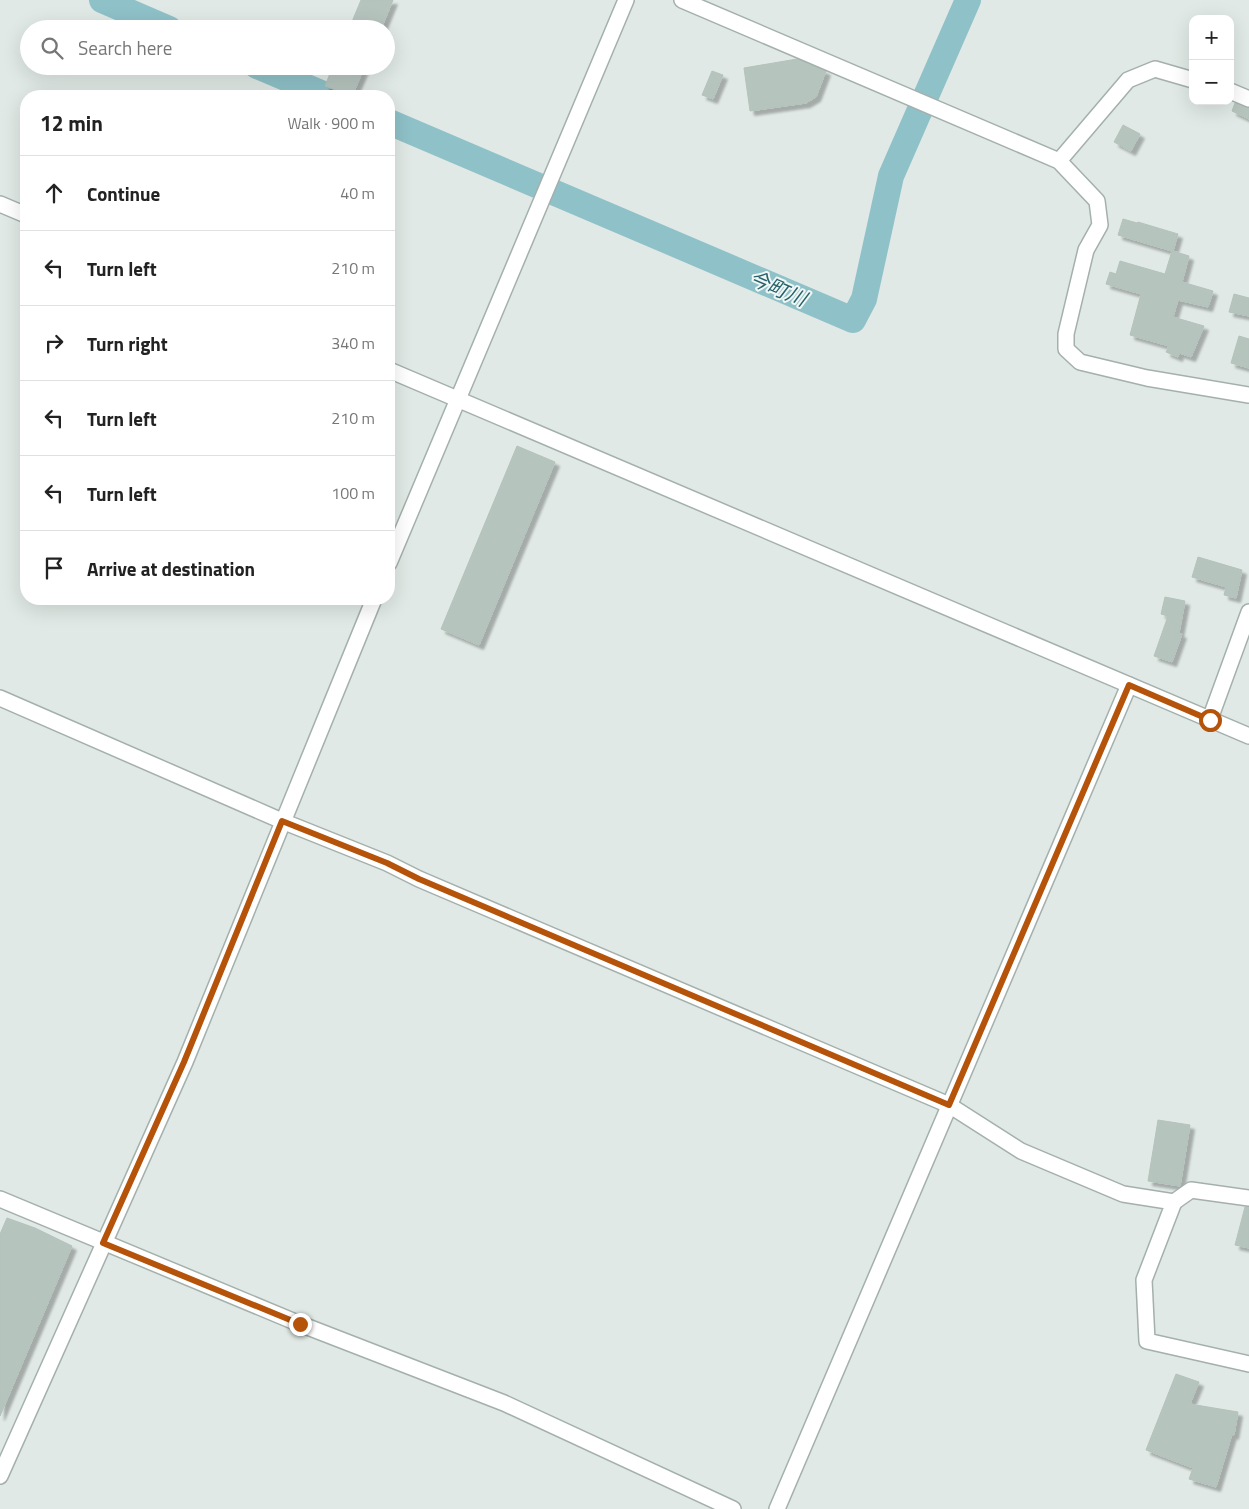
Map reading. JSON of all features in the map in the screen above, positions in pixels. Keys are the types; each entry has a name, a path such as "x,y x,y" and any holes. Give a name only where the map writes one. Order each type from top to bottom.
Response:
{"street":[{"path":"395,548 456,399 626,0"},
{"path":"682,0 1059,161 1098,201 1100,225 1086,250 1066,334 1066,349 1080,362 1147,378 1249,395"},
{"path":"1059,161 1128,80 1156,69 1189,79"},
{"path":"1234,93 1249,99"},
{"path":"0,204 20,212"},
{"path":"395,373 1249,736"},
{"path":"0,1476 184,1062 372,605"},
{"path":"1210,720 1249,612"},
{"path":"777,1509 1129,685"},
{"path":"0,698 282,821 387,863 438,887 949,1105 1021,1151 1123,1194 1174,1202"},
{"path":"1249,1198 1191,1190 1174,1202 1144,1280 1147,1341 1249,1364"},
{"path":"0,1200 300,1324 504,1403 732,1509"}],"building":[{"path":"361,0 393,0 385,20 353,20"},
{"path":"797,59 826,71 816,97 806,103 750,111 744,68"},
{"path":"712,71 723,75 713,99 702,95"},
{"path":"329,75 361,75 355,90 336,90 325,86"},
{"path":"1235,103 1249,108 1249,119 1232,111"},
{"path":"1123,125 1140,134 1131,151 1114,142"},
{"path":"1123,219 1178,234 1173,251 1189,256 1182,282 1213,291 1208,307 1178,300 1173,317 1204,326 1191,357 1179,353 1178,357 1166,352 1169,346 1130,335 1141,294 1106,284 1110,272 1116,274 1120,261 1165,274 1172,251 1118,235"},
{"path":"1234,294 1249,298 1249,316 1229,312"},
{"path":"1239,336 1249,339 1249,368 1231,363"},
{"path":"517,446 555,462 479,645 441,629"},
{"path":"1198,557 1242,570 1236,598 1224,595 1226,587 1192,577"},
{"path":"1165,597 1185,601 1179,633 1182,634 1172,662 1154,656 1168,616 1161,614"},
{"path":"1158,1120 1190,1125 1180,1186 1148,1181"},
{"path":"1245,1207 1249,1207 1249,1248 1235,1245"},
{"path":"7,1218 35,1228 72,1246 0,1416 0,1234"},
{"path":"1176,1374 1199,1382 1190,1404 1238,1412 1234,1435 1232,1434 1216,1487 1189,1479 1193,1468 1146,1450"}],"waterway":[{"name":"今町川","path":"102,0 148,20"},
{"name":"今町川","path":"395,125 853,320 864,299 891,176 968,0"},
{"name":"今町川","path":"278,75 314,90"}],"route":[{"path":"300,1324 103,1243 184,1062 282,821 387,863 419,879 949,1105 1129,685 1210,720"}]}
